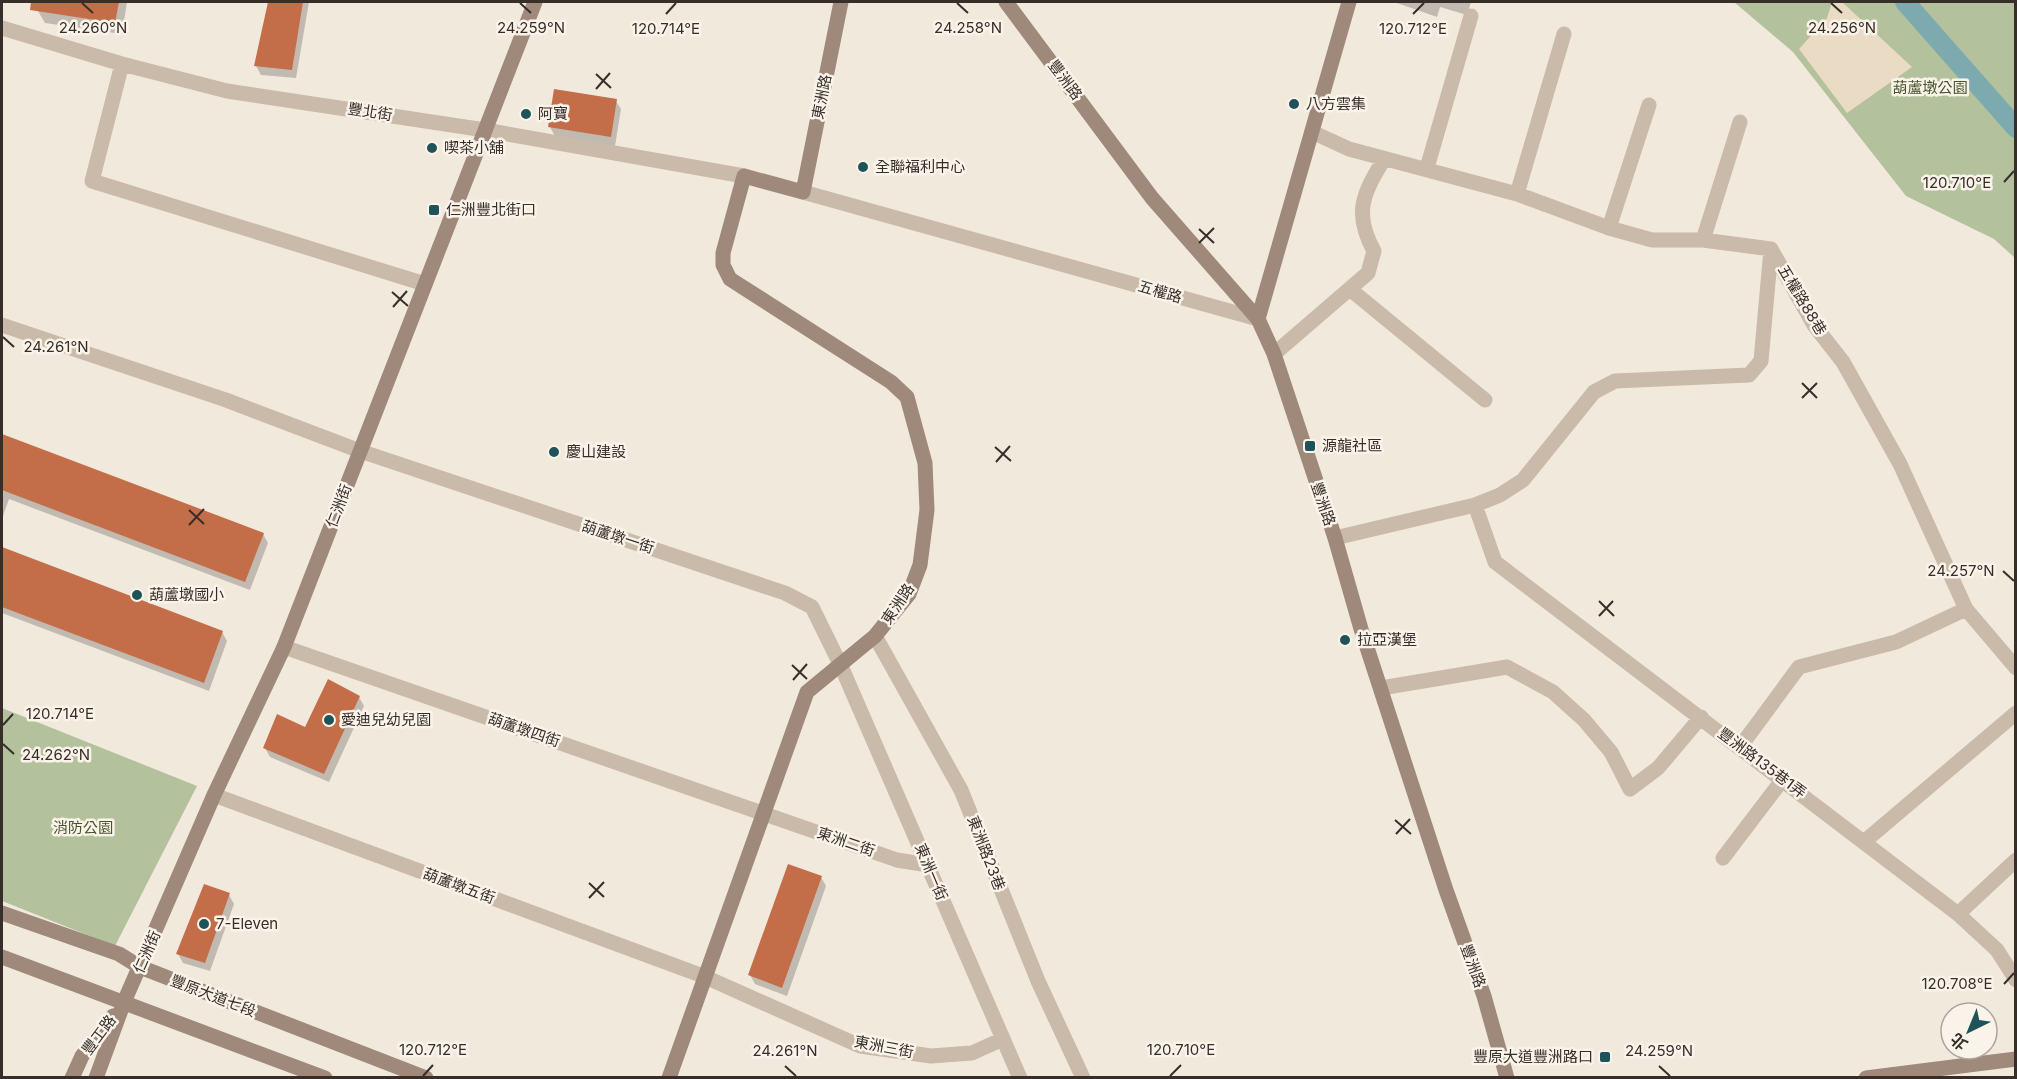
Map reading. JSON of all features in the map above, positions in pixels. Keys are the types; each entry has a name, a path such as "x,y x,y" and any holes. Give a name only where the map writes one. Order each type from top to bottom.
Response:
{"street":[{"name":"仁洲街","path":"124,1002 214,795 284,647 535,2"},
{"name":"東洲路","path":"803,192 842,2"},
{"name":"豐洲路","path":"1006,2 1152,198 1258,320 1274,354 1335,538 1435,856 1484,996 1508,1077"},
{"path":"1258,320 1349,2"},
{"path":"1427,168 1471,16"},
{"name":"豐北街","path":"2,28 122,64 227,90 485,130 744,176"},
{"path":"1517,194 1563,34"},
{"path":"122,64 92,181 425,284"},
{"path":"1609,228 1649,105"},
{"path":"1703,240 1740,122"},
{"name":"五權路88巷","path":"1312,132 1349,149 1427,168 1517,194 1609,228 1652,240 1703,240 1771,249 1814,325 1843,362 1900,464 1966,609 2016,668"},
{"path":"1274,354 1368,273 1374,251 1363,231 1362,206 1371,181 1384,159"},
{"name":"東洲路","path":"669,1077 703,976 765,813 807,692 842,666 875,636 909,594 924,550 927,486 915,418 907,397 891,382 730,279 725,273 723,253 744,176"},
{"name":"五權路","path":"744,176 1258,320"},
{"path":"1335,538 1475,505 1500,495 1523,480 1594,392 1615,381 1749,375 1761,361 1771,249"},
{"path":"1351,290 1485,400"},
{"name":"葫蘆墩一街","path":"2,325 226,400 360,451 785,593 812,607 842,666"},
{"name":"豐洲路135巷1弄","path":"1475,505 1495,562 1865,841 1958,914 1997,950 2016,980"},
{"path":"1740,747 1798,666 1896,642 1966,609"},
{"name":"東洲路23巷","path":"875,636 961,790 1038,981 1083,1077"},
{"name":"葫蘆墩四街","path":"284,647 765,813"},
{"name":"東洲一街","path":"842,666 1020,1077"},
{"path":"1382,688 1507,667 1553,692 1584,720 1611,752 1630,789 1658,768 1701,717"},
{"path":"1865,841 2016,713"},
{"path":"1723,858 1783,779"},
{"name":"葫蘆墩五街","path":"214,795 703,976"},
{"name":"東洲二街","path":"765,813 897,860 928,865"},
{"path":"1958,914 2016,860"},
{"name":"豐原大道七段","path":"2,913 119,954 140,967 426,1077"},
{"path":"2,957 325,1077"},
{"name":"東洲三街","path":"703,976 860,1046 931,1056 972,1053 1003,1039"},
{"name":"豐工路","path":"72,1077 82,1056 124,1002"},
{"name":"豐工路","path":"96,1077 124,1002"},
{"path":"1866,1077 2016,1059"}],"green space":[{"name":"葫蘆墩公園","path":"1734,2 2015,2 2015,258 1994,239 1906,196 1793,52"},
{"name":"消防公園","path":"2,708 197,786 115,946 2,901"}],"shaded area":[{"path":"1832,2 1842,2 1912,67 1847,113 1799,49 1827,18"}],"building":[{"path":"31,2 119,2 115,23 30,10"},
{"path":"268,2 303,2 292,70 254,66"},
{"path":"554,89 617,99 611,137 548,127"},
{"path":"2,434 264,533 245,582 2,490"},
{"path":"2,547 223,631 204,683 2,607"},
{"name":"愛迪兒幼兒園","path":"328,679 360,696 324,774 263,748 277,714 305,727"},
{"path":"788,864 822,876 782,988 748,975"},
{"name":"7-Eleven","path":"204,884 230,893 205,963 176,954"}],"waterway":[{"path":"1905,2 2016,128"}],"place":[{"name":"八方雲集","path":"1294,104"},
{"name":"阿寶","path":"526,114"},
{"name":"喫茶小舖","path":"432,148"},
{"name":"全聯福利中心","path":"863,167"},
{"name":"仁洲豐北街口","path":"434,210"},
{"name":"源龍社區","path":"1310,446"},
{"name":"慶山建設","path":"554,452"},
{"name":"葫蘆墩國小","path":"137,595"},
{"name":"拉亞漢堡","path":"1345,640"},
{"name":"愛迪兒幼兒園","path":"329,720"},
{"name":"7-Eleven","path":"204,924"},
{"name":"豐原大道豐洲路口","path":"1605,1057"}]}
